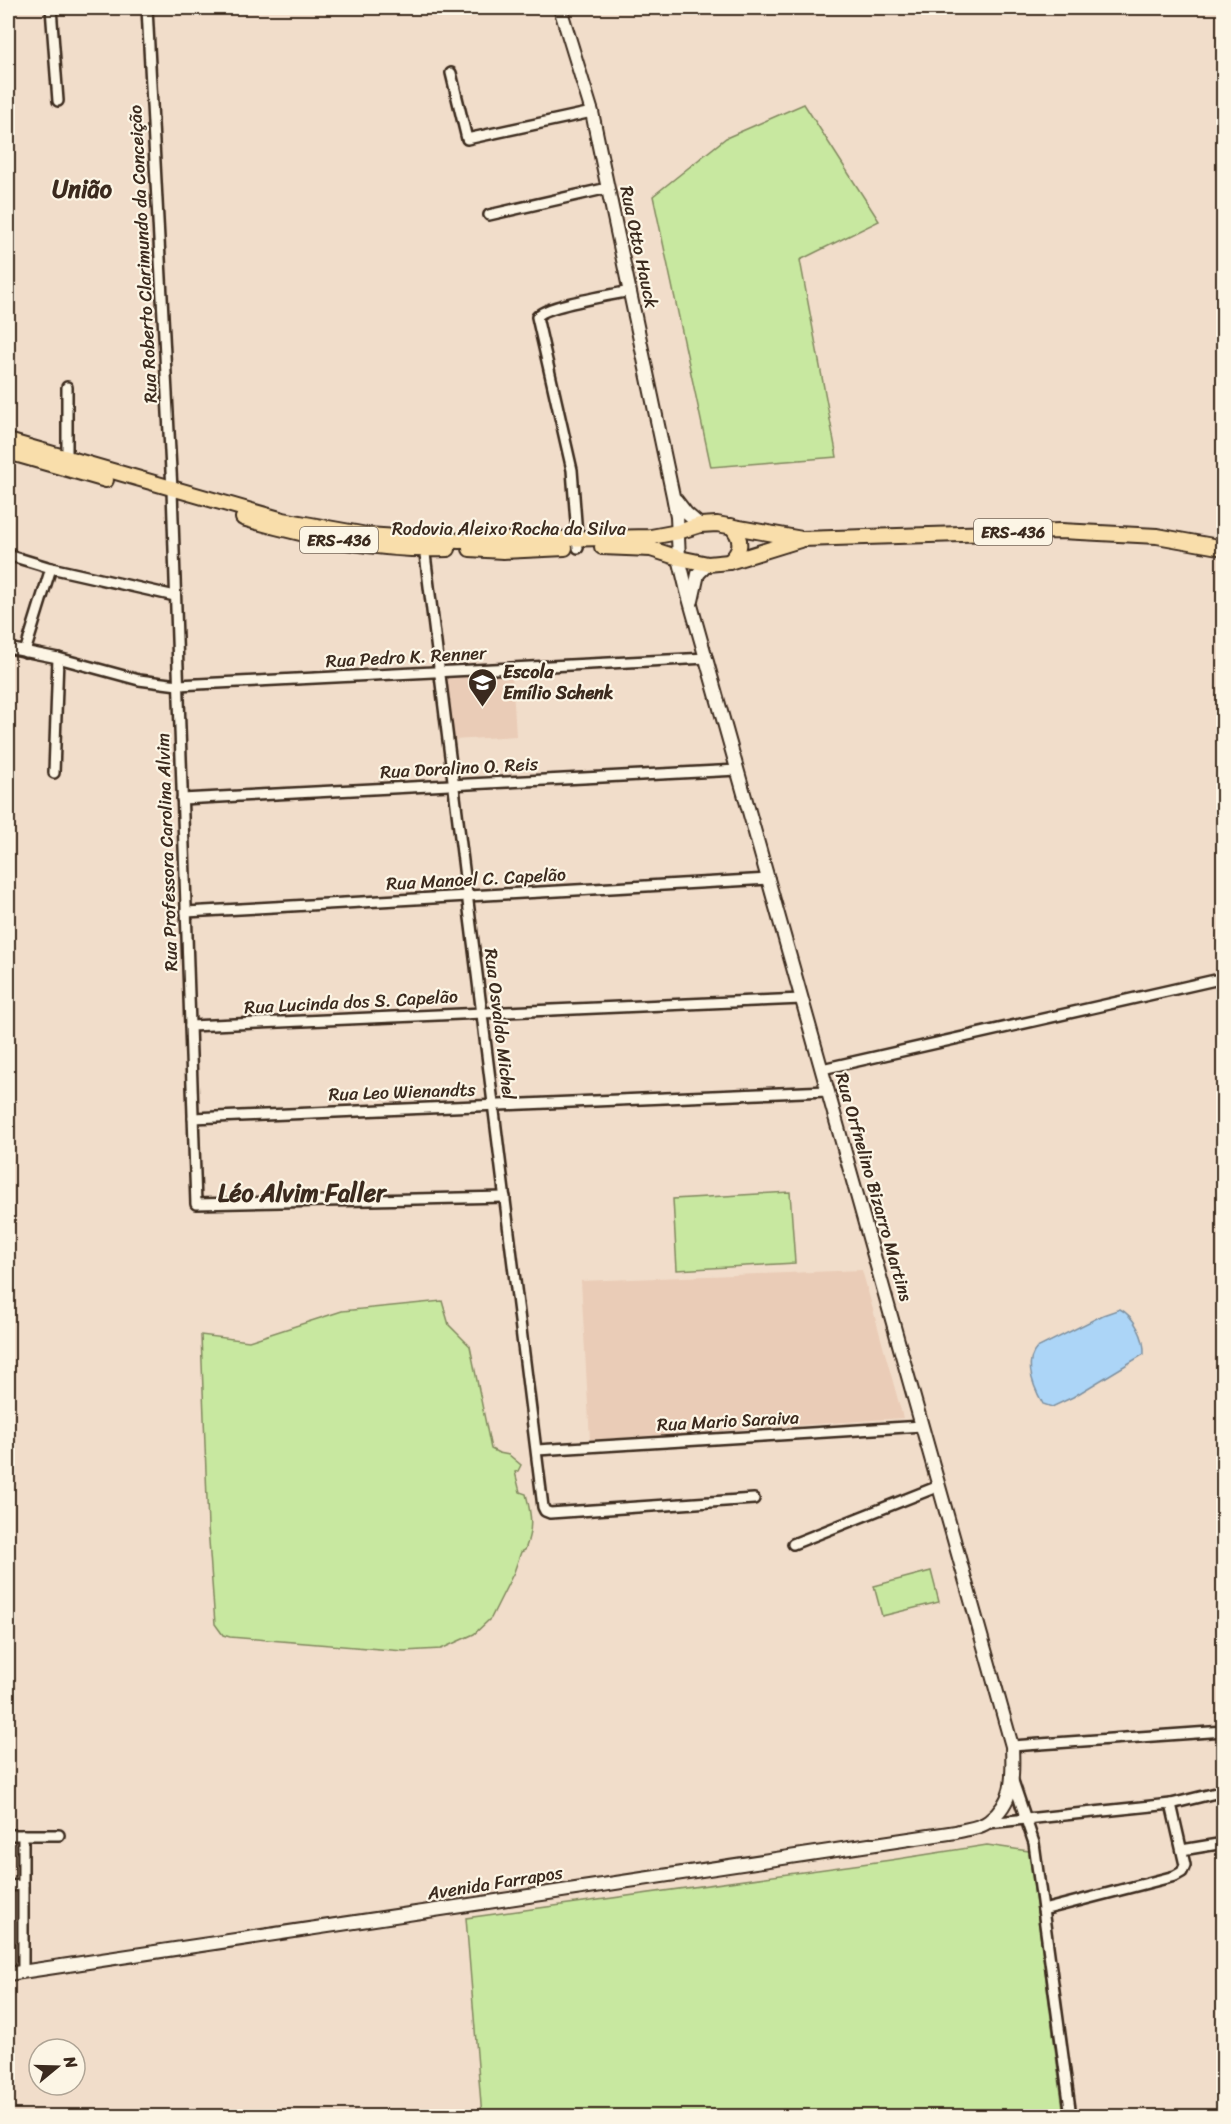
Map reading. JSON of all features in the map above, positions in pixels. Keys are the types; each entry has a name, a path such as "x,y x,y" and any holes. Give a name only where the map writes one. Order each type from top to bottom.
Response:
{"main road":[{"name":"Rodovia Aleixo Rocha da Silva","path":"8,441 279,529 364,544 424,545 503,551 651,537 700,525 731,526 802,539 1061,531 1157,536 1224,548"},
{"name":"Rodovia Aleixo Rocha da Silva","path":"8,452 172,494"},
{"path":"729,562 740,549 736,531 731,526"},
{"name":"Rodovia Aleixo Rocha da Silva","path":"578,543 651,549 708,564 729,562 802,539"}],"street":[{"path":"51,8 58,101"},
{"name":"Rua Roberto Clarimundo da Conceição","path":"147,8 172,494"},
{"name":"Rua Otto Hauck","path":"560,8 592,112 673,496"},
{"path":"451,73 467,139 592,112"},
{"path":"489,215 608,188"},
{"path":"578,543 572,470 536,320 539,313 555,307 630,291"},
{"path":"67,387 67,459"},
{"name":"Rua Professora Carolina Alvim","path":"172,494 196,1204 505,1197"},
{"path":"673,496 686,513 700,525"},
{"name":"Rua Orfnelino Bizarro Martins","path":"673,496 680,558 1011,1746 1013,1781"},
{"name":"Rua Osvaldo Michel","path":"424,545 543,1507 550,1513 754,1499"},
{"path":"8,555 175,596"},
{"name":"Rua Orfnelino Bizarro Martins","path":"692,603 698,574 708,564"},
{"path":"25,652 51,567"},
{"name":"Rua Pedro K. Renner","path":"8,648 58,658 138,680 178,685 707,658"},
{"path":"54,773 58,658"},
{"name":"Rua Doralino O. Reis","path":"182,799 738,770"},
{"name":"Rua Manoel C. Capelão","path":"186,912 769,879"},
{"path":"822,1069 1224,978"},
{"name":"Rua Lucinda dos S. Capelão","path":"190,1026 802,999"},
{"name":"Rua Leo Wienandts","path":"193,1118 828,1090"},
{"name":"Rua Mario Saraiva","path":"537,1450 922,1426"},
{"path":"793,1544 939,1486"},
{"path":"1011,1746 1224,1731"},
{"path":"1013,1781 1034,1843 1071,2116"},
{"path":"988,1823 1005,1802 1013,1781"},
{"name":"Avenida Farrapos","path":"8,1974 957,1832 988,1823 1171,1804 1224,1791"},
{"path":"1043,1910 1175,1876 1182,1872 1185,1865 1171,1804"},
{"path":"8,1835 59,1835"},
{"path":"23,1835 23,1972"},
{"path":"1182,1850 1224,1843"},
{"path":"8,1886 23,1885"}],"shaded area":[{"name":"Escola Emílio Schenk","path":"512,673 516,736 454,740 446,677"},
{"path":"862,1270 903,1418 590,1440 581,1281"}],"green space":[{"path":"804,104 879,221 800,260 837,457 711,467 653,196 726,138"},
{"path":"790,1192 795,1263 677,1270 673,1199"},
{"path":"442,1301 449,1325 470,1346 491,1449 509,1455 521,1465 515,1472 520,1492 526,1494 530,1509 531,1522 525,1550 521,1552 514,1572 491,1618 474,1634 441,1649 404,1651 223,1635 215,1624 208,1527 201,1335 249,1341 342,1311"},
{"path":"931,1571 939,1602 882,1616 874,1586"},
{"path":"987,1845 1029,1851 1064,2116 482,2116 466,1918"}],"water":[{"path":"1120,1309 1138,1328 1143,1341 1144,1354 1073,1397 1052,1407 1043,1404 1033,1383 1030,1368 1037,1348"}],"place":[{"name":"Escola Emílio Schenk","path":"482,708"}],"district":[{"name":"União","path":"82,189"},
{"name":"Léo Alvim Faller","path":"302,1193"}]}
